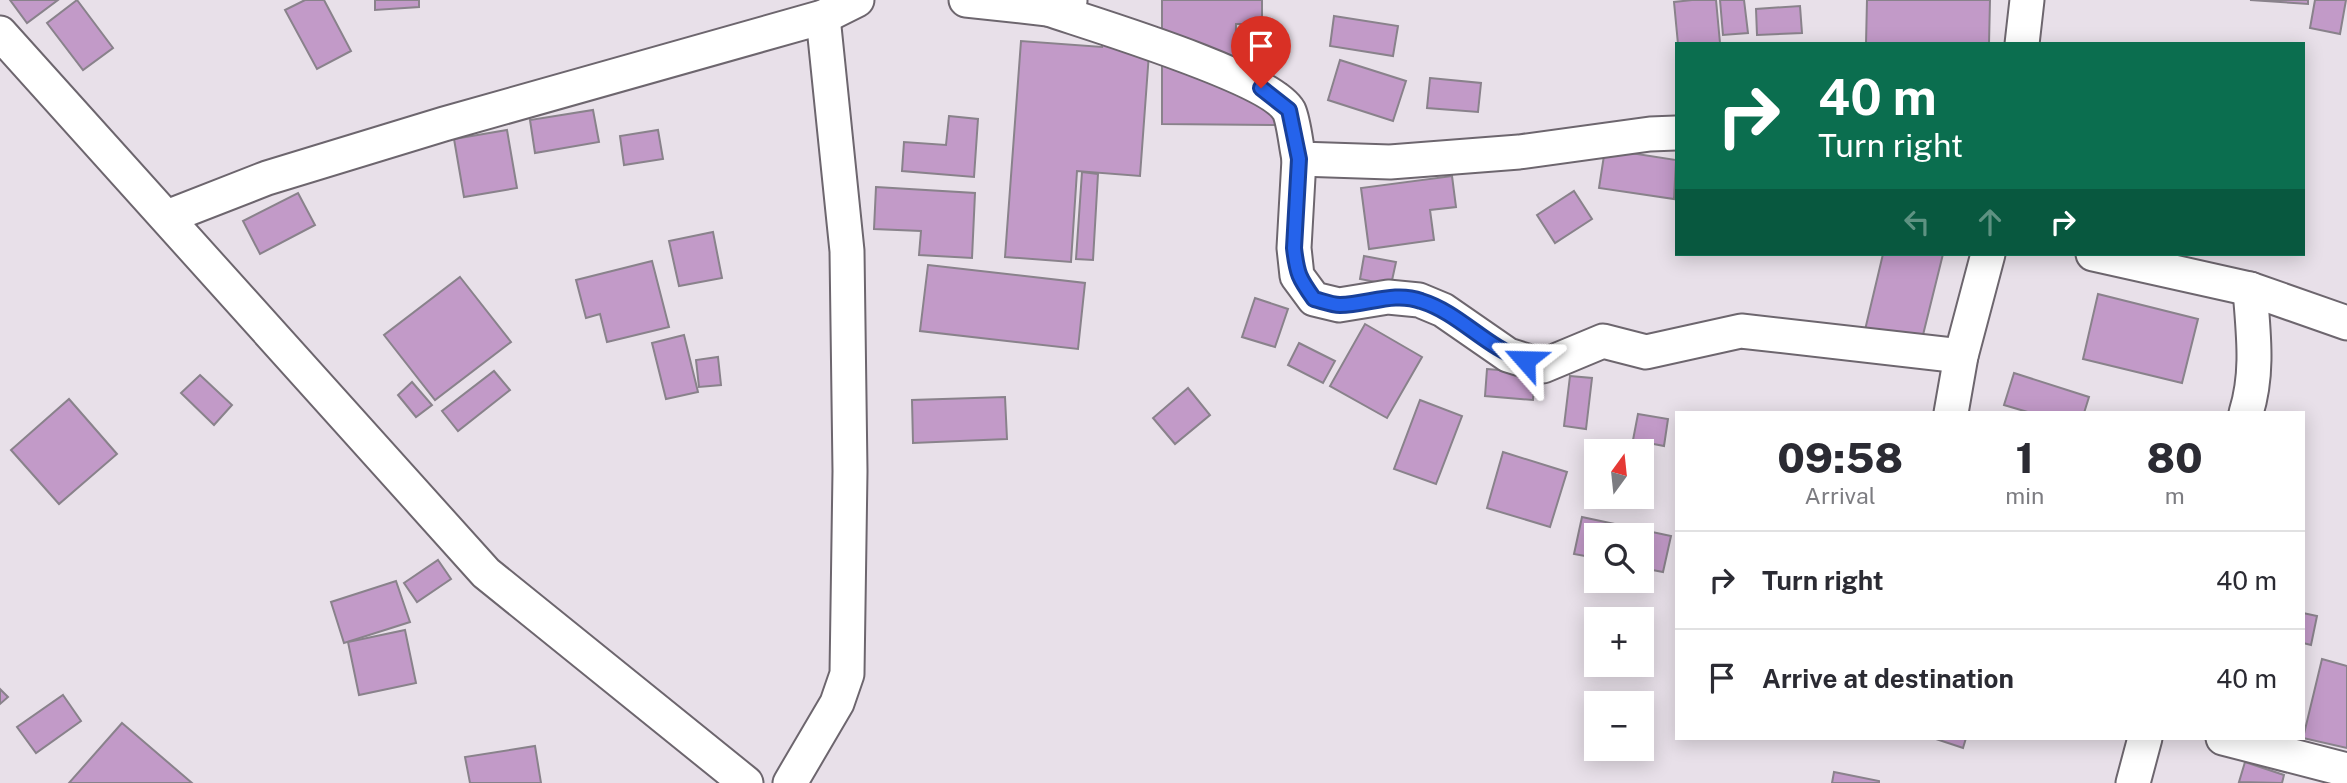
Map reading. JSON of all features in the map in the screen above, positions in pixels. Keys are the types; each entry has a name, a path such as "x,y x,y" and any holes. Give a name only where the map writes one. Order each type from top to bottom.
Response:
{"street":[{"path":"167,218 267,178 444,124 823,17 858,0"},
{"path":"965,0 1060,5 1261,88 1289,110 1299,159 1294,248 1297,276 1314,299 1339,305 1388,297 1419,300 1443,310 1508,355 1542,366 1603,341 1646,352 1741,331 1961,356"},
{"path":"2022,42 2027,0"},
{"path":"790,783 837,703 847,674 850,471 847,251 823,17"},
{"path":"0,33 486,573 746,783"},
{"path":"1299,159 1390,162 1519,152 1675,133"},
{"path":"1951,411 1961,356 1987,256"},
{"path":"2102,256 2250,289 2347,323"},
{"path":"2247,411 2253,391 2254,352 2250,289"},
{"path":"2133,783 2144,740"},
{"path":"2231,740 2347,770"}],"building":[{"path":"10,0 58,0 27,23"},
{"path":"77,0 113,48 83,70 47,23"},
{"path":"305,0 324,0 351,51 317,69 285,10"},
{"path":"375,0 419,0 419,7 375,10"},
{"path":"1162,0 1262,0 1262,24 1236,24 1235,83 1286,84 1285,125 1162,124"},
{"path":"1716,0 1720,42 1678,42 1674,2"},
{"path":"1720,0 1744,0 1748,33 1723,35"},
{"path":"1867,0 1990,0 1989,42 1866,42"},
{"path":"2250,0 2308,0 2308,4"},
{"path":"2315,0 2346,0 2340,34 2310,28"},
{"path":"1800,6 1802,33 1757,35 1756,9"},
{"path":"1334,16 1398,26 1393,56 1330,46"},
{"path":"1103,22 1151,26 1140,176 1077,171 1071,262 1005,257 1021,41 1102,47"},
{"path":"1340,60 1406,81 1393,121 1328,100"},
{"path":"1430,78 1481,83 1478,112 1427,108"},
{"path":"593,110 599,142 535,153 530,120"},
{"path":"949,116 978,119 974,177 902,171 904,142 946,145"},
{"path":"507,130 517,188 464,197 454,139"},
{"path":"658,130 663,159 624,165 620,136"},
{"path":"1605,149 1675,160 1674,199 1599,188"},
{"path":"1082,172 1098,174 1093,260 1076,259"},
{"path":"1452,176 1456,207 1430,210 1434,240 1369,249 1361,188"},
{"path":"876,187 975,193 972,258 919,255 921,231 874,229"},
{"path":"1574,191 1592,219 1555,243 1537,215"},
{"path":"298,193 315,225 260,254 243,221"},
{"path":"713,232 722,278 679,286 669,241"},
{"path":"1364,256 1396,262 1391,285 1360,279"},
{"path":"1883,256 1943,256 1921,343 1865,330"},
{"path":"652,261 669,327 607,342 600,314 586,318 576,280"},
{"path":"928,265 1085,283 1078,349 920,331"},
{"path":"460,277 511,342 435,400 384,335"},
{"path":"2098,294 2198,319 2182,383 2083,359"},
{"path":"1255,298 1288,309 1275,347 1242,337"},
{"path":"1365,324 1422,357 1387,418 1330,386"},
{"path":"684,335 698,392 666,399 652,343"},
{"path":"1299,343 1335,361 1323,383 1288,365"},
{"path":"718,357 721,385 699,387 696,360"},
{"path":"1487,369 1535,373 1533,400 1485,396"},
{"path":"494,371 510,390 458,431 442,411"},
{"path":"2014,373 2089,397 2085,411 2024,411 2004,405"},
{"path":"200,375 232,405 214,425 181,393"},
{"path":"1570,376 1592,378 1586,429 1564,426"},
{"path":"412,382 432,405 416,417 398,395"},
{"path":"1188,388 1210,415 1175,444 1153,418"},
{"path":"1005,397 1007,439 913,443 912,400"},
{"path":"69,399 117,454 59,504 11,450"},
{"path":"1420,400 1462,416 1436,484 1394,469"},
{"path":"1638,414 1668,419 1664,446 1654,444 1654,439 1633,439"},
{"path":"1503,452 1567,472 1550,527 1487,508"},
{"path":"1582,517 1610,523 1584,523 1584,556 1574,554"},
{"path":"1654,532 1671,536 1663,572 1654,570"},
{"path":"438,560 451,579 417,602 404,583"},
{"path":"396,581 410,622 344,643 331,602"},
{"path":"2305,613 2317,616 2311,645 2305,644"},
{"path":"405,630 416,683 359,695 348,642"},
{"path":"2322,659 2347,666 2347,748 2305,738"},
{"path":"0,689 8,697 0,704"},
{"path":"63,695 81,721 36,753 17,727"},
{"path":"122,723 192,783 69,783"},
{"path":"1939,740 1965,740 1963,748"},
{"path":"535,746 541,783 470,783 465,757"},
{"path":"2245,762 2284,775 2282,783 2239,782"},
{"path":"1834,772 1879,781 1879,783 1832,783"}],"route":[{"path":"1261,88 1289,110 1299,159 1295,262 1297,276 1314,299 1339,305 1388,297 1419,300 1443,310 1508,355 1525,360"}]}
